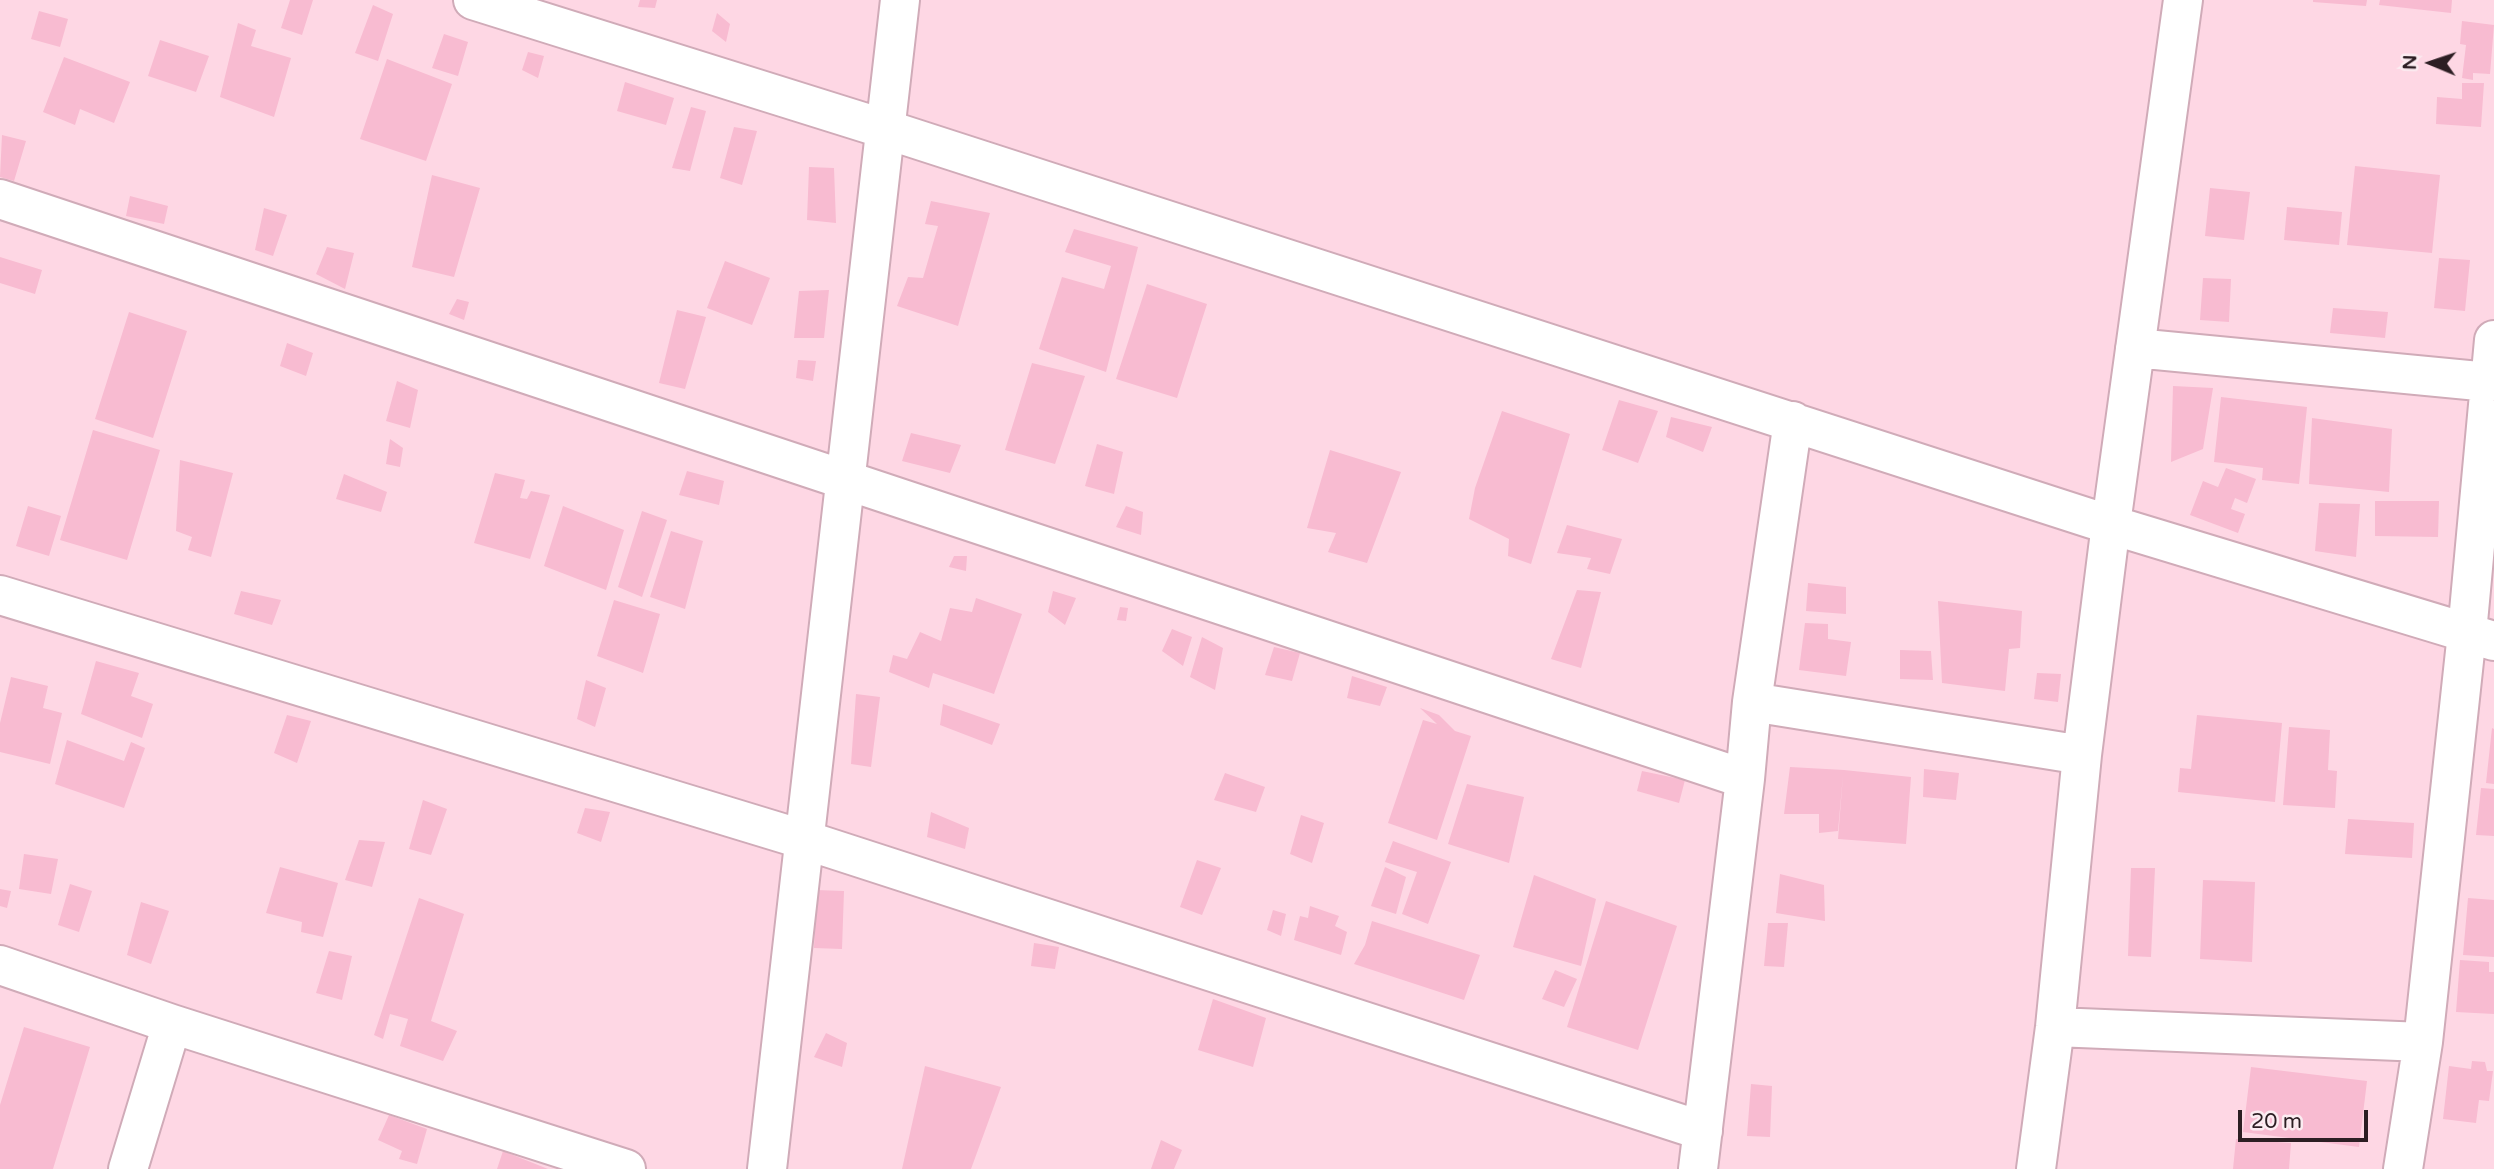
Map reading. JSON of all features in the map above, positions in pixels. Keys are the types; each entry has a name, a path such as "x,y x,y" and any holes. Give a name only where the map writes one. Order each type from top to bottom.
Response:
{"street":[{"path":"473,0 885,129 2111,524 2480,637"},
{"path":"767,1169 900,0"},
{"path":"2036,1169 2055,1027 2082,755 2111,524 2183,0"},
{"path":"0,199 1745,779"},
{"path":"2403,1169 2480,637 2489,382 2494,340"},
{"path":"2135,348 2489,382"},
{"path":"1698,1169 1752,702 1793,421"},
{"path":"0,595 805,840 1703,1130"},
{"path":"1752,702 2082,755"},
{"path":"0,965 172,1024 626,1169"},
{"path":"128,1169 172,1024"},
{"path":"2055,1027 2423,1042"}],"building":[{"path":"290,0 313,0 302,35 281,28"},
{"path":"640,0 657,0 655,8 638,7"},
{"path":"2313,0 2367,0 2366,6"},
{"path":"2380,0 2452,0 2451,13 2379,5"},
{"path":"373,5 393,14 378,61 355,53"},
{"path":"39,11 68,19 60,47 31,39"},
{"path":"717,13 730,24 726,42 712,31"},
{"path":"2462,21 2494,25 2490,74 2473,73 2473,80 2462,78 2466,45 2460,44"},
{"path":"238,23 256,30 251,46 291,58 274,117 220,97"},
{"path":"444,34 468,42 458,76 432,68"},
{"path":"160,40 209,56 196,92 148,76"},
{"path":"528,52 544,56 538,78 522,70"},
{"path":"64,57 130,82 114,123 80,109 75,125 43,112"},
{"path":"387,59 452,84 426,161 360,139"},
{"path":"625,82 674,98 666,125 617,111"},
{"path":"2462,83 2484,83 2481,127 2436,124 2437,97 2462,99"},
{"path":"691,107 706,111 690,171 672,168"},
{"path":"734,127 757,131 742,185 720,178"},
{"path":"2,135 26,141 14,181 0,177"},
{"path":"2355,166 2440,175 2432,253 2347,245"},
{"path":"809,167 834,168 836,223 807,220"},
{"path":"432,175 480,188 454,277 412,267"},
{"path":"2210,188 2250,192 2244,240 2205,236"},
{"path":"130,196 168,206 164,224 126,216"},
{"path":"931,201 990,213 958,326 897,306 908,277 923,278 938,226 925,224"},
{"path":"2287,207 2342,212 2339,245 2284,240"},
{"path":"264,208 287,215 273,256 255,250"},
{"path":"1074,229 1138,247 1106,372 1039,349 1062,277 1104,289 1111,266 1065,252"},
{"path":"327,247 354,253 345,289 316,274"},
{"path":"0,257 42,270 35,294 0,283"},
{"path":"2439,258 2470,260 2465,311 2434,308"},
{"path":"725,261 770,278 752,325 707,308"},
{"path":"2203,278 2231,279 2229,322 2200,320"},
{"path":"1147,284 1207,304 1177,398 1116,379"},
{"path":"829,290 824,338 794,338 799,291"},
{"path":"457,299 469,302 464,320 449,314"},
{"path":"2333,308 2388,312 2385,338 2330,333"},
{"path":"677,310 706,317 685,389 659,383"},
{"path":"129,312 187,331 153,438 95,419"},
{"path":"287,343 313,353 306,376 280,366"},
{"path":"798,360 816,361 813,381 796,378"},
{"path":"1032,363 1085,376 1055,464 1005,450"},
{"path":"397,381 418,390 410,428 386,421"},
{"path":"2173,386 2213,388 2203,449 2171,462"},
{"path":"2221,397 2307,407 2299,484 2262,480 2263,468 2214,462"},
{"path":"1619,400 1658,411 1638,463 1602,450"},
{"path":"1502,411 1570,434 1531,564 1508,556 1509,539 1469,519 1475,488"},
{"path":"1671,417 1712,427 1703,452 1666,437"},
{"path":"2312,418 2392,429 2389,492 2309,484"},
{"path":"93,430 160,450 127,560 60,540"},
{"path":"911,433 961,445 950,473 902,461"},
{"path":"390,439 403,448 400,467 386,464"},
{"path":"1097,444 1123,452 1114,494 1085,486"},
{"path":"1330,450 1401,472 1367,563 1328,552 1336,533 1307,528"},
{"path":"180,460 233,473 211,557 188,550 192,537 176,531"},
{"path":"2226,468 2256,479 2247,503 2235,498 2231,509 2245,514 2238,533 2190,515 2203,481 2218,487"},
{"path":"687,471 724,481 719,505 679,495"},
{"path":"495,473 525,480 520,498 527,499 531,491 550,495 530,559 474,543"},
{"path":"344,474 387,492 381,512 336,499"},
{"path":"2375,501 2439,501 2438,537 2375,536"},
{"path":"2319,503 2360,504 2356,557 2315,551"},
{"path":"28,506 61,516 49,556 16,546"},
{"path":"563,506 624,530 606,590 544,566"},
{"path":"1126,506 1143,512 1141,535 1116,527"},
{"path":"642,511 667,520 642,597 618,587"},
{"path":"1567,525 1622,539 1610,574 1587,569 1591,558 1557,553"},
{"path":"671,531 703,541 685,609 650,597"},
{"path":"954,556 967,556 966,571 949,567"},
{"path":"1808,583 1846,587 1846,614 1806,611"},
{"path":"1577,590 1601,592 1581,668 1551,659"},
{"path":"241,591 281,600 272,625 234,614"},
{"path":"1053,591 1076,598 1065,625 1048,612"},
{"path":"976,598 1022,614 994,694 933,673 929,688 889,672 893,655 907,659 920,632 941,641 950,608 972,612"},
{"path":"614,600 660,614 643,673 597,656"},
{"path":"1938,601 2022,611 2020,648 2009,649 2005,691 1942,683"},
{"path":"1120,607 1128,608 1126,621 1117,620"},
{"path":"1805,623 1828,624 1828,639 1851,642 1846,676 1799,670"},
{"path":"1172,629 1192,637 1183,666 1162,651"},
{"path":"1202,637 1223,648 1215,690 1190,677"},
{"path":"1274,647 1300,653 1292,681 1265,675"},
{"path":"1900,650 1931,651 1933,680 1900,679"},
{"path":"96,661 139,673 131,696 153,704 142,738 81,714"},
{"path":"2037,673 2061,674 2058,702 2034,699"},
{"path":"1352,676 1387,687 1380,706 1347,698"},
{"path":"11,677 48,686 43,708 62,713 50,764 0,752 0,723"},
{"path":"586,680 606,688 595,727 577,719"},
{"path":"856,694 880,697 871,767 851,764"},
{"path":"943,704 1000,724 992,745 940,725"},
{"path":"1420,708 1439,715 1455,731 1471,736 1437,840 1388,823 1423,720 1437,724"},
{"path":"287,715 311,721 297,763 274,753"},
{"path":"2197,715 2282,723 2275,802 2178,792 2180,768 2191,769"},
{"path":"2289,727 2330,730 2328,770 2337,771 2335,808 2283,805"},
{"path":"2492,728 2494,729 2494,784 2486,783"},
{"path":"67,740 124,761 131,742 145,748 124,808 55,784"},
{"path":"1790,767 1911,777 1906,844 1838,839 1843,775 1838,831 1819,833 1819,814 1784,814"},
{"path":"1924,769 1959,773 1956,800 1923,797"},
{"path":"1642,771 1685,780 1679,803 1637,791"},
{"path":"1225,773 1265,787 1256,812 1214,800"},
{"path":"1467,784 1524,797 1509,863 1448,844"},
{"path":"2481,788 2494,789 2494,836 2476,835"},
{"path":"423,800 447,809 431,855 409,849"},
{"path":"585,808 610,812 601,842 577,833"},
{"path":"931,812 969,828 965,849 927,837"},
{"path":"1301,815 1324,823 1312,863 1290,854"},
{"path":"2348,819 2414,823 2412,858 2345,854"},
{"path":"359,840 385,842 372,887 345,880"},
{"path":"1393,841 1451,862 1428,924 1402,914 1417,872 1385,862"},
{"path":"24,854 58,859 51,894 19,889"},
{"path":"1197,860 1221,868 1202,915 1180,907"},
{"path":"280,867 338,883 323,937 301,932 302,922 266,913"},
{"path":"1385,867 1406,877 1396,914 1371,906"},
{"path":"2131,868 2155,868 2151,957 2128,956"},
{"path":"1780,874 1824,885 1825,921 1776,913"},
{"path":"1534,875 1596,899 1581,966 1513,947"},
{"path":"2203,880 2255,882 2252,962 2200,959"},
{"path":"70,884 92,891 79,932 58,925"},
{"path":"0,889 11,891 7,908 0,906"},
{"path":"816,890 844,891 842,949 814,948"},
{"path":"419,898 464,914 431,1021 457,1031 443,1061 400,1046 408,1019 390,1014 383,1039 374,1035"},
{"path":"2468,898 2494,900 2494,957 2463,955"},
{"path":"1606,901 1677,926 1638,1050 1567,1027"},
{"path":"141,902 169,911 151,964 127,955"},
{"path":"1310,906 1339,916 1335,926 1347,932 1341,955 1294,940 1300,916 1308,918"},
{"path":"1273,910 1286,914 1281,936 1267,930"},
{"path":"1372,921 1480,955 1464,1000 1354,964 1365,945"},
{"path":"1768,923 1788,923 1784,967 1764,966"},
{"path":"1034,943 1059,947 1055,969 1031,966"},
{"path":"329,951 352,956 342,1000 316,993"},
{"path":"2460,960 2489,962 2489,972 2494,972 2494,1014 2456,1012"},
{"path":"1555,970 1577,979 1564,1007 1542,999"},
{"path":"1213,999 1266,1018 1253,1067 1198,1050"},
{"path":"24,1027 90,1047 53,1169 0,1169 0,1105"},
{"path":"826,1033 847,1043 842,1067 814,1057"},
{"path":"2472,1061 2485,1062 2487,1071 2493,1071 2489,1101 2479,1100 2476,1123 2443,1119 2449,1066 2471,1069"},
{"path":"925,1066 1001,1087 971,1169 902,1169"},
{"path":"2251,1067 2367,1081 2359,1147 2243,1132"},
{"path":"1751,1084 1772,1086 1770,1137 1747,1136"},
{"path":"389,1115 427,1129 417,1164 399,1159 402,1151 378,1140"},
{"path":"2236,1139 2291,1143 2289,1169 2233,1169"},
{"path":"1161,1140 1182,1150 1174,1169 1151,1169"},
{"path":"503,1151 548,1169 497,1169"}]}
